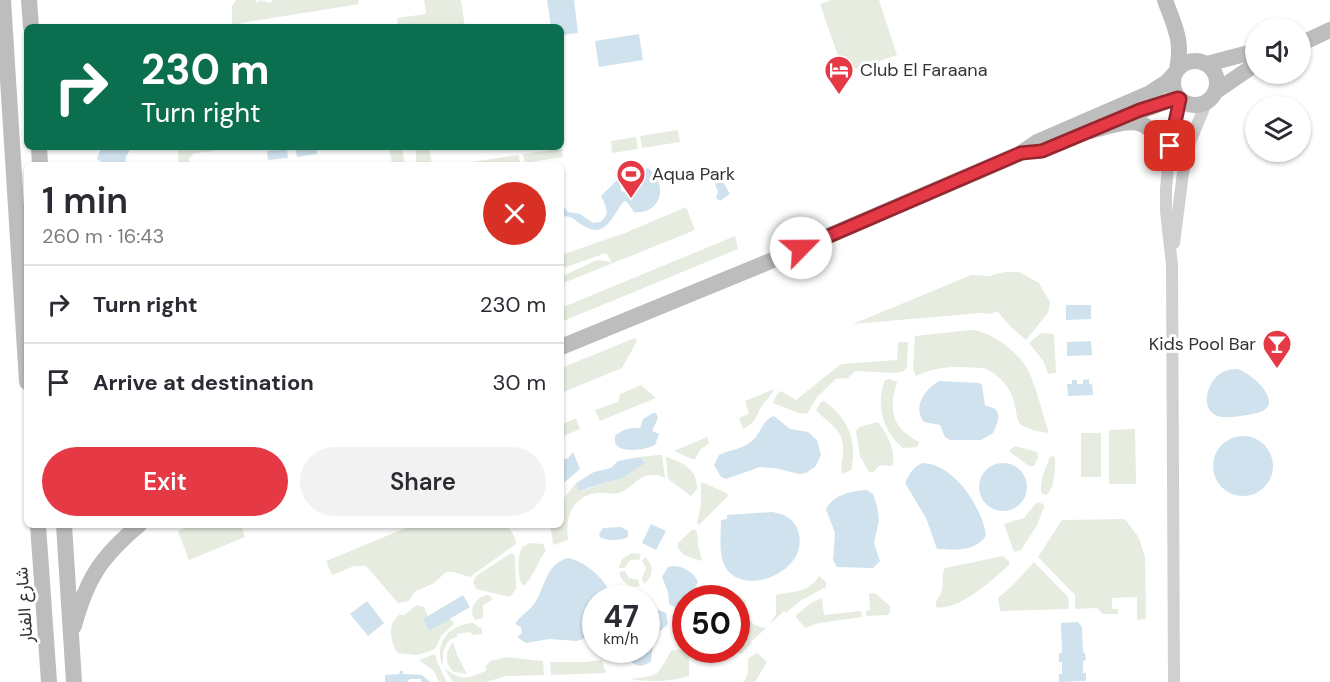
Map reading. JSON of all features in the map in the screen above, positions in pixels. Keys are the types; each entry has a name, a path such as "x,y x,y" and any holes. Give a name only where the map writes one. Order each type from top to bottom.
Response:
{"main road":[{"path":"3,0 4,73 24,342"},
{"path":"29,0 31,24"},
{"path":"1165,0 1178,35 1180,54 1173,86 1179,98 1191,105 1211,97 1245,72"},
{"path":"1311,29 1330,23"},
{"path":"1311,39 1330,30"},
{"path":"1178,35 1193,56 1215,74 1217,86 1211,97"},
{"path":"564,346 1021,153 1036,142 1150,93 1167,82 1190,61 1204,63 1245,54"},
{"path":"1021,153 1042,151 1140,110 1179,98"},
{"path":"1090,131 1121,123 1143,124 1157,135 1168,159"},
{"name":"شارع الفنار","path":"38,528 49,682"},
{"path":"64,528 74,682"},
{"path":"71,639 78,613 99,566 115,546 136,528"}],"street":[{"path":"1172,265 1185,163 1190,142 1211,97"},
{"path":"1174,682 1172,265 1166,211 1168,159 1179,98"}],"shaded area":[{"path":"236,0 256,0 257,3 260,0 270,3 273,0 358,0 359,4 241,24 232,24 232,6"},
{"path":"424,0 461,0 465,24 398,24 397,18 426,14"},
{"path":"832,0 879,0 897,55 844,73 820,4"},
{"path":"678,130 680,142 642,148 640,136"},
{"path":"636,137 638,149 612,153 611,141"},
{"path":"178,150 215,150 194,153 190,162 179,162"},
{"path":"390,150 402,150 404,162 392,162"},
{"path":"415,150 430,150 432,162 417,162"},
{"path":"562,150 563,157 525,162 523,154"},
{"path":"519,155 520,162 471,162"},
{"path":"686,207 695,230 564,283 564,276 597,260 612,262 606,253 564,268 564,254 625,233"},
{"path":"735,236 738,249 564,321 564,307"},
{"path":"1005,272 1019,272 1039,283 1050,302 1048,313 1026,340 997,311 991,314 853,324 971,275 989,276"},
{"path":"971,330 995,338 1024,363 1034,385 1049,433 1021,425 1008,388 984,368 942,368 916,376 913,369 915,336"},
{"path":"1041,333 1054,334 1056,373 1048,374 1044,362 1029,343"},
{"path":"635,338 637,341 622,368 564,392 564,367"},
{"path":"898,342 908,342 907,367 904,371 895,373 855,371 848,378 836,379 817,397 807,414 773,403 781,391 796,400 841,364 897,360"},
{"path":"890,379 897,382 893,396 896,421 907,434 919,442 917,447 903,448 886,426 881,398 885,380"},
{"path":"641,385 656,398 600,421 595,410 618,402 620,394"},
{"path":"774,389 753,421 743,429 739,418 749,414 745,401"},
{"path":"824,401 845,423 852,440 851,470 842,474 842,439 836,428 816,410"},
{"path":"576,418 580,429 564,436 564,424"},
{"path":"878,422 890,443 893,461 892,466 880,465 873,472 869,472 860,456 856,431 859,427"},
{"path":"1135,429 1136,484 1109,484 1109,430"},
{"path":"1081,433 1101,433 1101,477 1081,477"},
{"path":"707,437 709,443 700,450 695,459 674,451"},
{"path":"1015,446 1037,452 1038,458 1034,466 1029,466 1009,451"},
{"path":"662,455 665,478 657,475 644,476 619,493 587,495 571,510 568,540 554,545 550,528 564,528 564,498 576,483 580,491 621,477 644,463 640,457"},
{"path":"1053,456 1055,473 1053,483 1047,495 1042,494 1043,476 1050,457"},
{"path":"666,457 684,464 692,472 697,482 697,489 691,496 668,479"},
{"path":"701,482 727,493 728,496 699,525 697,523 701,505"},
{"path":"1037,502 1043,504 1044,507 1037,525 1021,550 1014,552 1004,524 1024,518"},
{"path":"1125,519 1139,538 1145,557 1146,619 1137,620 1137,597 1112,598 1112,609 1118,609 1118,614 1103,614 1097,608 1075,609 1075,595 1038,557 1062,520"},
{"path":"185,528 242,528 245,537 189,560 178,531"},
{"path":"406,528 510,528 516,544 470,577 446,572 434,583 414,592 409,601 398,603 366,566 354,566 332,575 326,561"},
{"path":"693,529 697,531 702,561 684,555 678,548 678,543"},
{"path":"530,543 543,544 546,550 523,586 518,567 519,556 522,547"},
{"path":"511,553 515,556 516,589 510,597 476,589 473,582 476,576"},
{"path":"632,553 641,554 639,560 632,560 625,568 619,568 622,559"},
{"path":"1003,556 1009,561 1009,565 985,586 954,605 936,607 942,590 945,568"},
{"path":"645,557 652,570 644,584 642,579 646,568 642,561"},
{"path":"1034,562 1068,597 1069,609 1000,611 998,598"},
{"path":"625,571 629,578 638,580 640,585 628,585 619,572"},
{"path":"819,576 826,582 826,587 800,601 786,613 784,611 770,624 776,614 776,595 811,586"},
{"path":"875,593 890,606 888,615 866,616 866,611 870,610 869,594"},
{"path":"487,595 492,600 483,605 483,618 475,620 472,612 474,604"},
{"path":"822,598 824,615 861,611 862,617 819,623 805,628 796,615 811,603"},
{"path":"418,605 424,607 428,616 423,619 429,631 450,618 454,624 442,635 435,649 418,655 398,653 392,640 392,625 400,614 406,614"},
{"path":"750,620 755,625 766,628 751,642 750,646"},
{"path":"473,623 482,629 482,634 472,635 471,632 457,634 457,637 449,640 443,651 443,666 440,650 445,637 457,627"},
{"path":"453,642 467,674 454,672 448,665 447,654"},
{"path":"671,651 672,663 689,663 689,676 660,681 630,679 647,677 656,673 663,666"},
{"path":"757,653 767,662 755,682 744,682 748,672 750,657"},
{"path":"435,654 447,682 439,682 434,671 419,660"},
{"path":"506,657 543,661 544,675 505,676 487,682 453,682 444,668 465,678 487,670 485,667 490,661"},
{"path":"550,662 603,663 606,673 551,675"}],"water":[{"path":"547,0 574,0 578,33 564,35 564,24 551,24"},
{"path":"639,34 643,60 599,67 595,41"},
{"path":"100,150 130,150 125,162 102,162 97,159"},
{"path":"287,150 288,158 268,160 267,151"},
{"path":"296,150 316,150 317,154 297,157"},
{"name":"Aqua Park","path":"648,168 655,174 660,189 656,203 644,212 634,212 626,201 623,202 608,224 598,230 564,216 564,207 568,212 580,214 593,223 600,222 606,216 606,207 601,196 617,180 620,182 621,191 626,192"},
{"path":"722,180 730,194 720,201 716,198 718,192 715,184"},
{"path":"1066,305 1091,305 1091,319 1066,320"},
{"path":"1091,341 1092,355 1067,356 1067,342"},
{"path":"1237,369 1258,382 1268,396 1269,403 1266,409 1257,413 1230,417 1215,415 1210,411 1208,405 1210,386 1218,375"},
{"path":"1089,379 1093,395 1068,396 1067,384 1072,384 1072,380 1077,380 1077,384 1083,384 1083,380"},
{"path":"939,381 982,385 985,405 995,409 998,414 993,433 981,440 950,440 945,437 940,425 924,422 919,410 922,399"},
{"path":"656,413 658,418 652,431 659,434 655,445 636,450 618,447 615,443 615,436 626,429 640,428 643,419"},
{"path":"774,416 790,429 808,432 817,440 821,455 815,467 806,473 799,474 760,467 726,479 721,477 714,465 719,455 751,442 765,422"},
{"path":"1243,436 1264,445 1273,466 1264,487 1243,496 1222,487 1213,466 1222,445"},
{"path":"573,452 580,469 564,482 564,460"},
{"path":"640,457 645,463 624,477 579,491 576,483 594,472 611,468 618,461"},
{"path":"923,463 934,465 945,471 965,489 979,512 983,524 986,535 982,541 965,549 937,549 926,518 905,483 914,469"},
{"path":"998,463 1008,463 1020,470 1027,482 1027,492 1020,504 1008,511 998,511 983,500 979,492 979,482 990,467"},
{"path":"866,490 873,494 877,506 879,520 874,543 880,561 873,568 837,567 833,560 835,533 826,509 838,497"},
{"path":"772,512 790,518 798,529 799,549 793,561 782,571 769,578 755,581 742,579 730,573 722,557 721,520 727,519 727,515"},
{"path":"651,524 666,531 656,550 642,543"},
{"path":"621,527 628,531 628,537 614,540 600,537 599,534 603,528"},
{"path":"568,558 582,563 606,585 582,585 582,640 549,639 526,643 517,637 522,633 521,627 515,624 534,604 550,571 560,561"},
{"path":"668,567 681,567 694,576 698,582 696,585 672,585 672,606 669,604 668,592 662,577"},
{"path":"463,595 470,607 429,631 423,619"},
{"path":"367,601 384,623 368,636 350,614"},
{"path":"660,610 666,613 668,624 660,631"},
{"path":"1078,622 1082,627 1083,652 1086,660 1083,661 1083,673 1086,673 1086,681 1059,682 1059,674 1062,674 1062,662 1059,662 1059,653 1062,653 1061,623"},
{"path":"634,663 648,663 642,666"},
{"path":"403,671 403,674 422,675 430,682 410,679 407,682 385,682 385,675 399,674"}],"place":[{"name":"Club El Faraana","path":"839,96"},
{"name":"Aqua Park","path":"631,200"},
{"name":"Kids Pool Bar","path":"1277,370"}],"route":[{"path":"801,248 1021,153 1042,151 1140,110 1178,98 1180,99 1170,146"}]}
